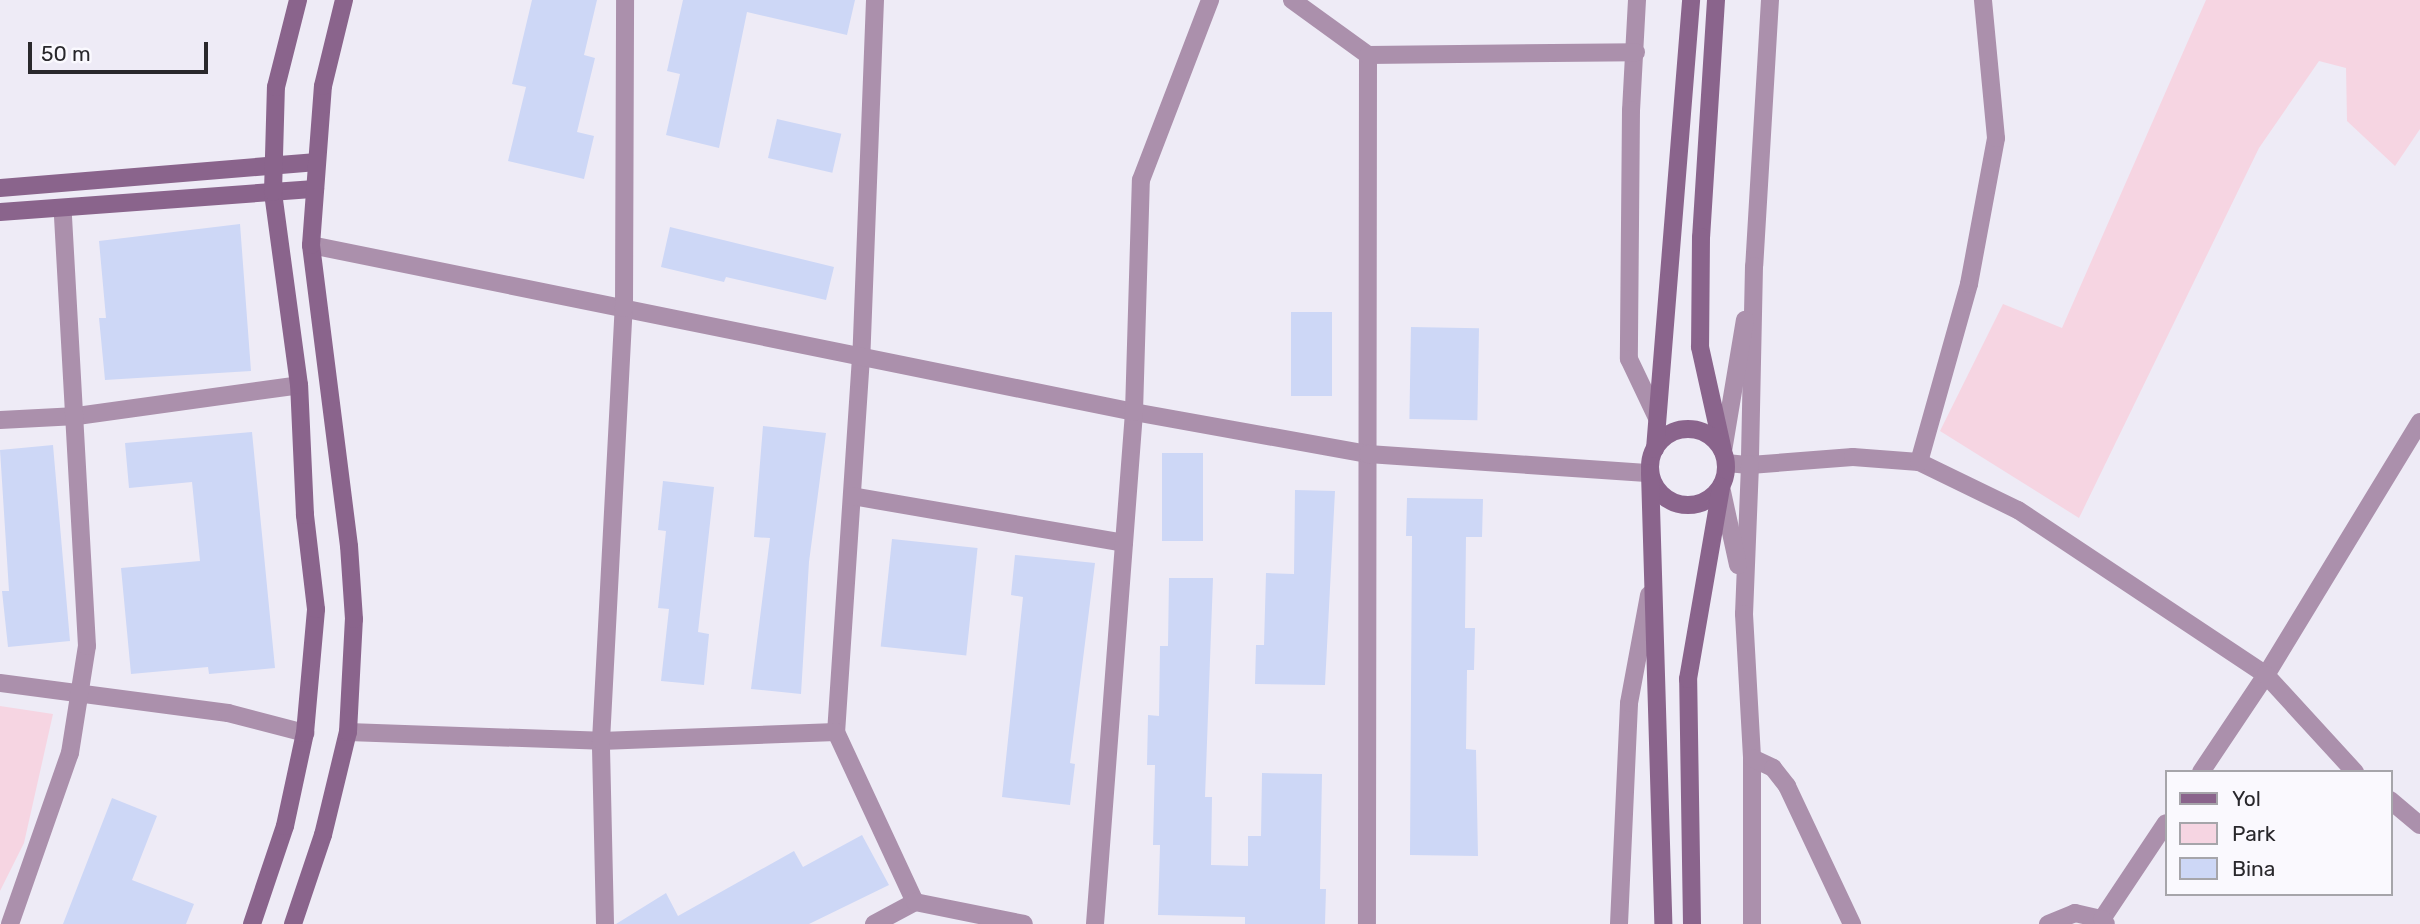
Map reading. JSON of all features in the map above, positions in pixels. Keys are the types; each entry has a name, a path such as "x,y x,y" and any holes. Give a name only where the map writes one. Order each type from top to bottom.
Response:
{"street":[{"path":"252,924 285,826 305,733 316,610 305,515 299,385 273,192 276,87 298,0"},
{"path":"293,924 323,835 348,732 354,619 349,546 311,245 323,86 344,0"},
{"path":"605,924 601,741 624,308 625,0"},
{"path":"875,0 861,357 836,732 915,902"},
{"path":"1095,924 1135,412 1141,180 1210,0"},
{"path":"1292,0 1368,55 1636,52"},
{"path":"1637,0 1631,110 1629,359 1657,418"},
{"path":"1663,924 1650,474 1657,418 1691,0"},
{"path":"1716,0 1701,237 1700,347 1725,457"},
{"path":"1744,614 1754,266 1770,0"},
{"path":"1919,461 1969,284 1996,138 1983,0"},
{"path":"1367,924 1368,55"},
{"path":"0,188 317,162"},
{"path":"0,212 63,211 315,189"},
{"path":"10,924 70,754 87,646 77,416 63,211"},
{"path":"311,245 1135,412 1368,454 1650,474"},
{"path":"1692,924 1688,679 1721,487 1754,266"},
{"path":"0,419 77,416 299,385"},
{"path":"2202,770 2266,675 2420,422"},
{"path":"1654,449 1662,439 1683,429 1707,434 1725,457 1750,465 1853,457 1919,461 2018,510 2266,675 2353,770"},
{"path":"1650,474 1655,486 1675,503 1700,503 1721,487"},
{"path":"1721,487 1736,543 1744,614 1752,758 1752,924"},
{"path":"852,496 1124,543"},
{"path":"1619,924 1629,703 1653,574"},
{"path":"0,683 228,713 305,733"},
{"path":"348,732 601,741 836,732"},
{"path":"1752,758 1773,768 1787,786 1852,924"},
{"path":"2392,802 2420,825"},
{"path":"2048,924 2075,913 2104,921 2164,826"},
{"path":"874,924 915,902 1024,924"}],"green space":[{"path":"2206,0 2420,0 2420,129 2395,166 2347,121 2346,68 2319,61 2259,148 2079,518 1940,431 2003,304 2062,328"},
{"path":"0,706 53,714 24,843 0,891"}],"building":[{"path":"532,0 597,0 584,55 595,58 577,132 594,136 584,179 508,161 526,87 512,84"},
{"path":"683,0 855,0 847,35 747,12 719,148 666,135 680,74 667,71"},
{"path":"777,119 841,134 832,173 768,158"},
{"path":"240,224 251,371 105,380 99,318 106,318 99,241"},
{"path":"670,227 834,267 826,300 726,277 724,282 661,267"},
{"path":"1291,312 1332,312 1332,396 1291,396"},
{"path":"1411,327 1479,328 1477,420 1409,419"},
{"path":"763,426 826,433 809,562 801,694 751,689 770,538 754,537"},
{"path":"252,432 275,668 209,674 208,667 131,674 121,568 200,561 192,482 129,488 125,443"},
{"path":"53,445 70,641 8,647 2,591 9,591 0,450"},
{"path":"1162,453 1203,453 1203,541 1162,541"},
{"path":"663,481 714,487 698,632 709,634 704,685 661,681 669,609 658,608 666,531 658,530"},
{"path":"1295,490 1335,491 1325,685 1255,684 1256,645 1264,645 1266,573 1294,574"},
{"path":"1407,498 1483,499 1482,537 1466,537 1465,628 1475,628 1474,670 1467,670 1466,749 1476,750 1478,856 1410,855 1412,536 1406,536"},
{"path":"892,539 978,548 966,655 881,646"},
{"path":"1015,555 1095,563 1070,763 1075,764 1070,805 1002,797 1023,597 1011,595"},
{"path":"1169,578 1213,578 1205,797 1212,797 1211,865 1248,866 1248,836 1261,836 1262,773 1322,774 1320,889 1326,889 1325,924 1245,924 1245,917 1158,915 1160,845 1153,845 1155,765 1147,765 1148,715 1159,716 1160,646 1168,646"},
{"path":"112,798 157,816 132,880 194,904 186,924 63,924"},
{"path":"862,835 889,885 809,924 616,924 666,893 678,916 794,851 803,867"}]}
